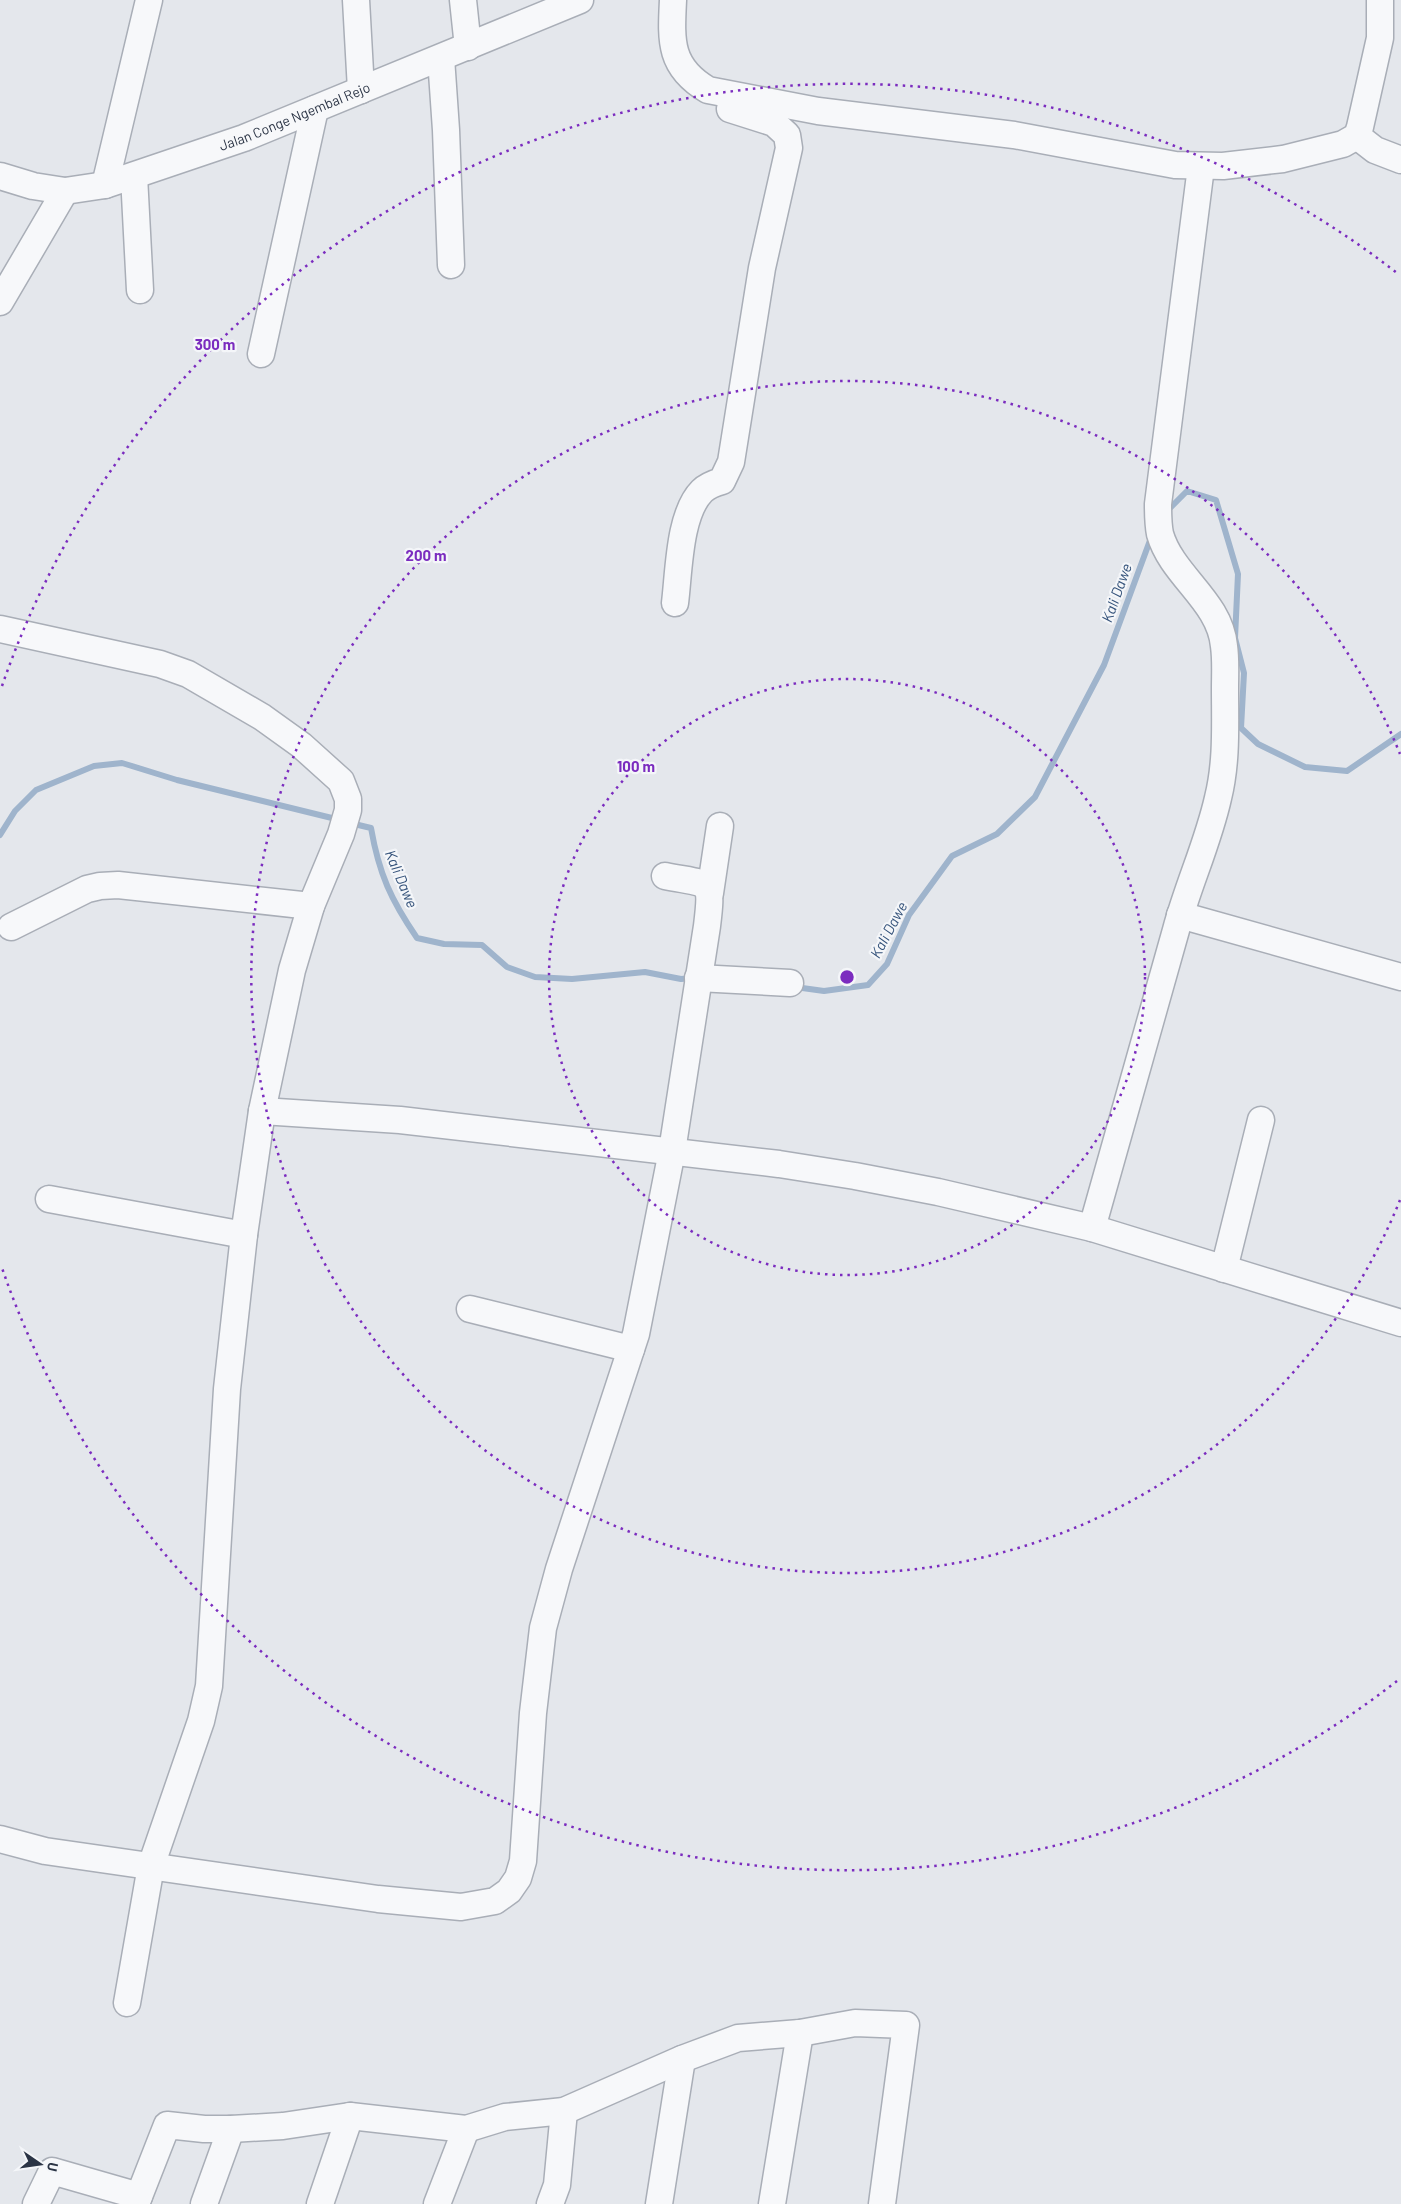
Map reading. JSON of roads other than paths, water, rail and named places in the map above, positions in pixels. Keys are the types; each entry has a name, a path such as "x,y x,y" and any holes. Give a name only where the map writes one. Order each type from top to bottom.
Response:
{"street":[{"path":"105,185 149,0"},
{"path":"356,0 361,90"},
{"path":"463,0 468,47"},
{"name":"Jalan Conge Ngembal Rejo","path":"0,176 33,186 65,191 105,185 244,138 580,0"},
{"path":"673,0 672,33 675,54 682,70 693,82 708,90 818,111 1014,135 1175,165 1201,167 1283,159 1343,144 1357,136 1380,38 1380,0"},
{"path":"441,58 446,130 451,265"},
{"path":"675,602 682,541 689,513 702,490 722,481 731,462 762,268 788,148 787,135 780,127 774,123 723,108 712,100 708,90"},
{"path":"261,354 314,109"},
{"path":"1357,136 1376,150 1401,160"},
{"path":"1092,1228 1180,915 1208,834 1218,797 1226,728 1224,646 1221,629 1170,554 1161,536 1158,520 1158,504 1201,167"},
{"path":"134,176 140,290"},
{"path":"0,302 65,191"},
{"path":"0,628 160,664 188,674 262,717 301,745 341,781 346,789 344,822 311,906 292,970 262,1111 244,1234 227,1389 209,1686 201,1721 151,1866 127,2003"},
{"path":"0,1839 45,1851 378,1898 461,1907 495,1901 509,1891 518,1878 523,1861 538,1661 547,1610 631,1349 645,1293 672,1151 720,826"},
{"path":"665,876 702,883 708,887 710,893"},
{"path":"11,927 87,890 100,886 118,885 311,906"},
{"path":"1180,915 1401,978"},
{"path":"698,978 790,983"},
{"path":"262,1111 400,1120 779,1164 855,1176 938,1192 1092,1228 1224,1269 1400,1318"},
{"path":"1224,1269 1260,1120"},
{"path":"49,1199 244,1234"},
{"path":"470,1309 631,1349"},
{"path":"36,2204 52,2171 138,2200 167,2125 204,2129 232,2129 282,2126 350,2116 466,2129 505,2117 564,2111 682,2059 738,2038 800,2033 855,2023 906,2025 882,2204"},
{"path":"772,2204 800,2033"},
{"path":"659,2204 682,2059"},
{"path":"550,2204 557,2185 564,2111"},
{"path":"320,2204 350,2116"},
{"path":"204,2204 232,2129"},
{"path":"437,2204 466,2129"}],"waterway":[{"name":"Kali Dawe","path":"1166,512 1187,491 1216,500 1238,574 1235,638 1244,673 1241,728 1258,744 1305,767 1347,771 1401,734"},
{"name":"Kali Dawe","path":"795,987 824,991 868,985 887,964 909,915 952,856 997,834 1035,797 1104,665 1152,535"},
{"name":"Kali Dawe","path":"0,835 15,811 36,790 94,766 122,763 177,780 340,820"},
{"name":"Kali Dawe","path":"350,823 371,828 387,886 417,938 444,944 482,945 507,967 535,977 572,979 645,972 681,979 693,978"}]}
